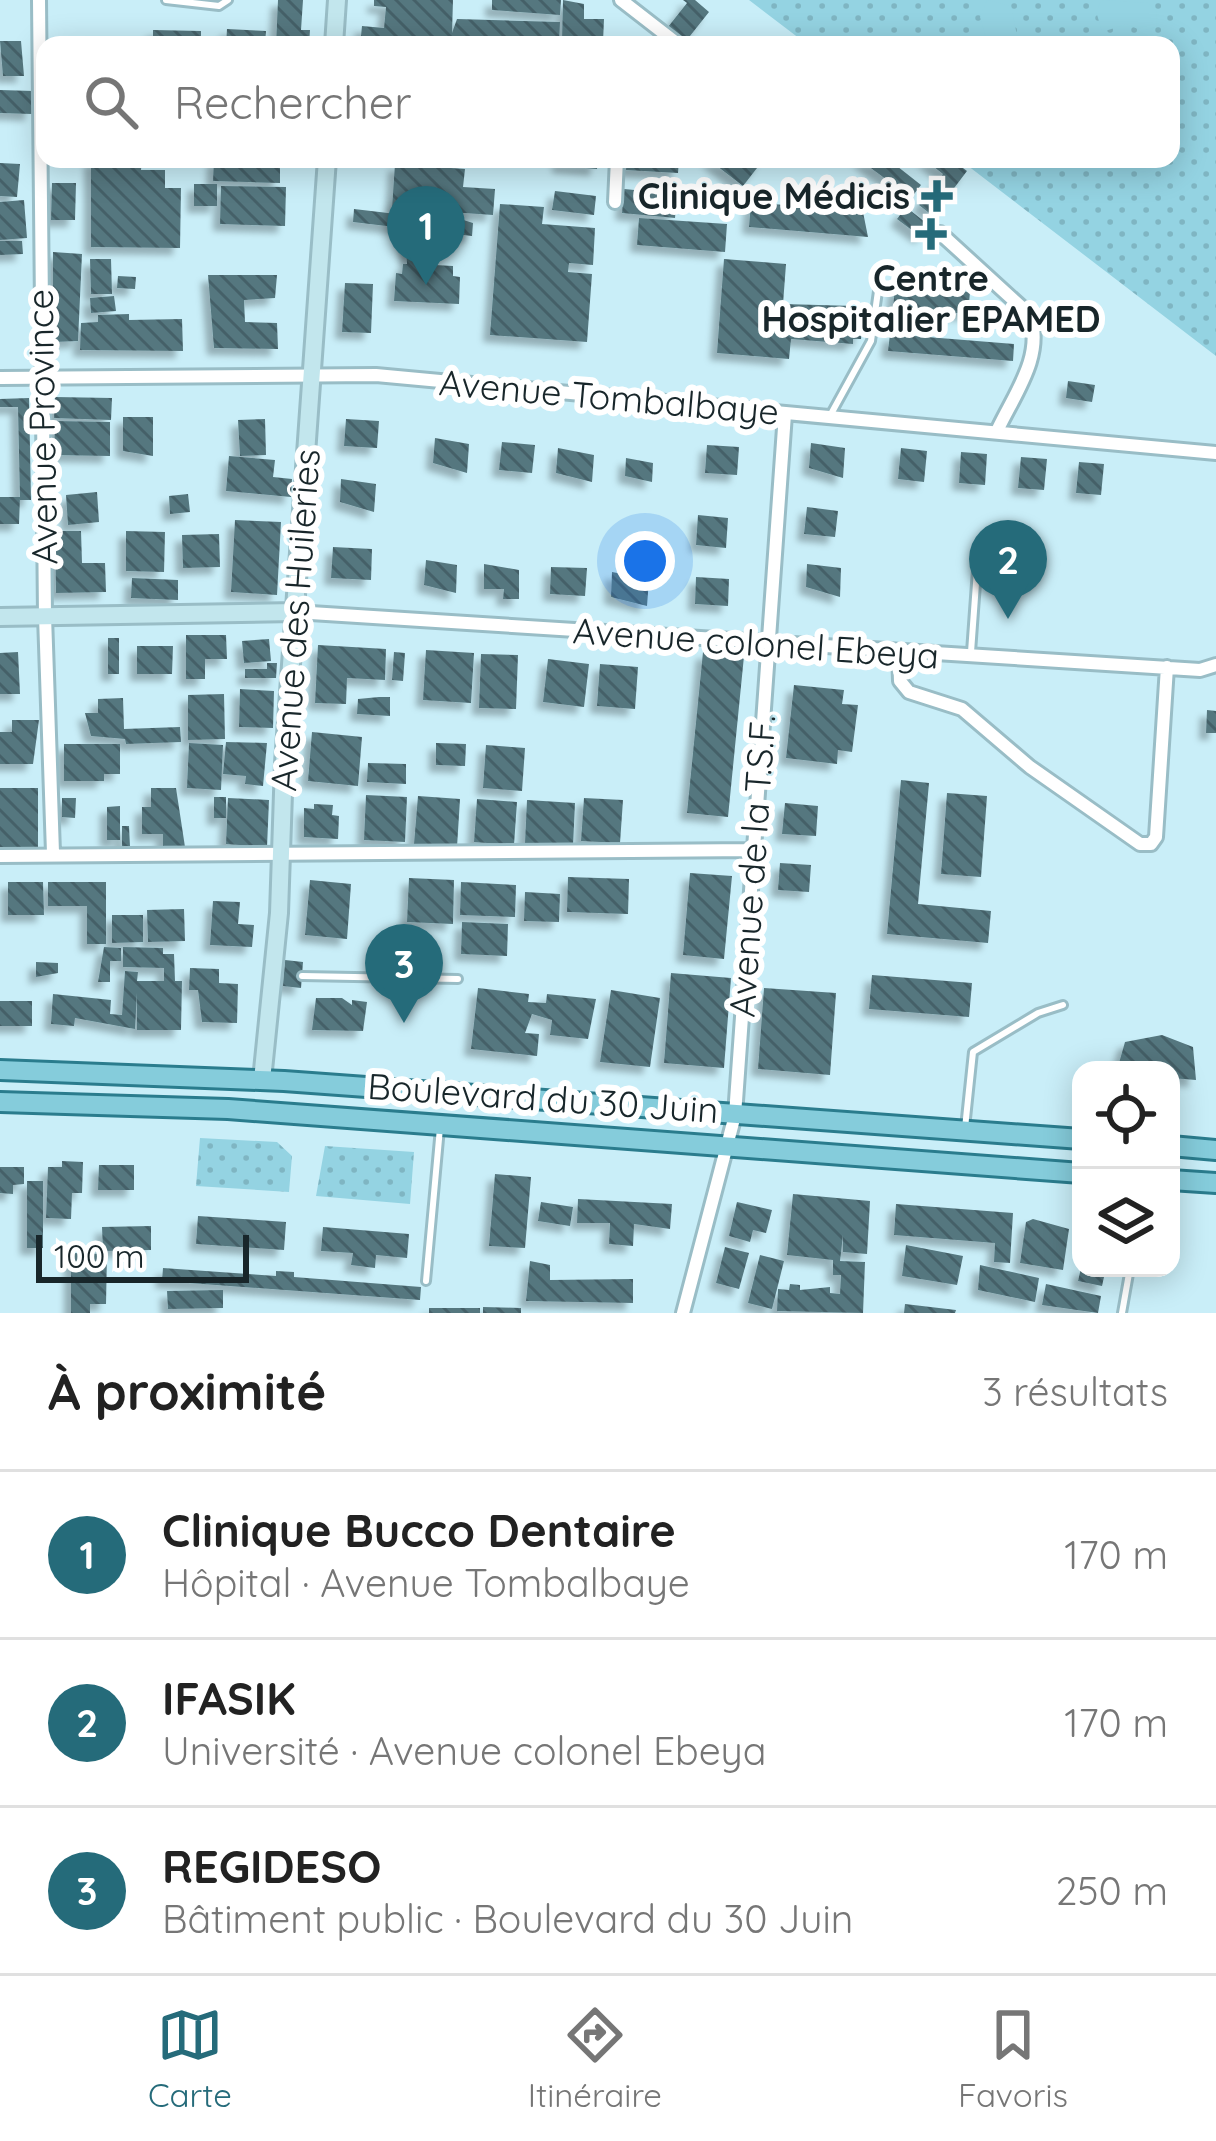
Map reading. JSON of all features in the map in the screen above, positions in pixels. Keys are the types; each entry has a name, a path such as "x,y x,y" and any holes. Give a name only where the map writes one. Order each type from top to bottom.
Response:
{"main road":[{"path":"335,36 337,0"},
{"name":"Avenue des Huileries","path":"262,1080 278,974 280,855 326,168"},
{"path":"0,616 295,612"},
{"name":"Boulevard du 30 Juin","path":"0,1070 262,1080 1072,1138"},
{"name":"Boulevard du 30 Juin","path":"0,1102 440,1124 1072,1172"},
{"path":"1180,1147 1216,1150"},
{"path":"1180,1181 1216,1183"}],"street":[{"name":"Avenue Province","path":"38,0 38,36"},
{"path":"621,0 667,36"},
{"name":"Avenue Province","path":"40,168 53,853"},
{"path":"615,202 617,168"},
{"path":"940,233 1030,316 1036,334 1030,363 998,429"},
{"name":"Avenue Tombalbaye","path":"0,378 376,375 998,429 1216,453"},
{"name":"Avenue de la T.S.F.","path":"683,1313 735,1115 785,414"},
{"name":"Avenue colonel Ebeya","path":"295,612 1201,670 1216,664"},
{"path":"899,652 900,681 909,692 962,709 1030,767 1140,844 1151,844 1156,837 1167,667"},
{"path":"0,856 753,850"}],"lane":[{"path":"156,0 219,6 228,0"},
{"path":"829,417 871,341 879,284"},
{"path":"970,656 978,556 1035,560"},
{"path":"302,976 458,979"},
{"path":"965,1131 973,1052 1038,1013 1063,1005"},
{"path":"426,1281 440,1124"},
{"path":"1122,1313 1128,1277"}],"shaded area":[{"path":"749,0 1216,0 1216,356 971,168 1180,168 1180,36 796,36"},
{"path":"987,0 1011,6 1017,36 985,36 980,17"},
{"path":"1102,0 1148,3 1157,12 1156,27 1142,31 1127,24 1102,32 1096,11"},
{"path":"200,1138 277,1142 292,1156 289,1192 196,1186"},
{"path":"325,1146 414,1152 410,1204 316,1196"}],"building":[{"path":"278,0 303,0 301,30 310,30 310,36 276,36"},
{"path":"374,0 453,0 452,33 457,19 560,22 559,36 361,36 362,26 384,28 386,7 374,6"},
{"path":"492,0 561,0 560,15 492,10"},
{"path":"563,0 584,4 584,19 604,19 603,36 562,36"},
{"path":"683,0 695,0 709,12 690,36 680,36 668,27 687,3"},
{"path":"227,29 266,31 266,36 227,36"},
{"path":"153,30 201,31 201,36 153,36"},
{"path":"0,41 21,41 24,76 3,76"},
{"path":"0,90 33,91 32,114 0,113"},
{"path":"0,163 20,164 17,197 0,196"},
{"path":"91,168 165,170 165,188 181,188 180,248 91,247"},
{"path":"214,168 280,168 280,183 213,181"},
{"path":"395,168 465,169 463,187 495,189 493,215 392,208"},
{"path":"626,168 678,168 678,173"},
{"path":"720,168 757,168 743,186"},
{"path":"871,168 899,168 921,185 911,198"},
{"path":"935,168 967,171 933,216 919,205 943,174"},
{"path":"52,183 76,183 75,220 51,220"},
{"path":"194,184 217,184 217,206 194,206"},
{"path":"221,186 286,187 285,226 220,224"},
{"path":"624,189 677,194 675,218 622,213"},
{"path":"555,191 596,196 594,215 552,210"},
{"path":"24,200 27,238 0,240 0,202"},
{"path":"751,202 863,212 868,237 749,227"},
{"path":"500,204 544,207 542,224 595,228 593,265 569,263 568,272 592,274 587,342 490,335"},
{"path":"906,207 930,226 921,237 897,219"},
{"path":"354,209 405,215 403,228 353,222"},
{"path":"448,215 473,223 472,236 446,233"},
{"path":"639,218 727,224 725,252 637,245"},
{"path":"404,224 428,225 427,251 417,250 417,264 453,266 453,276 460,277 459,304 394,301 396,273 402,274 407,264"},
{"path":"0,241 22,241 23,254 0,255"},
{"path":"53,252 82,254 78,341 53,342"},
{"path":"90,259 111,259 112,294 91,294"},
{"path":"724,259 786,264 783,304 864,310 861,339 853,339 853,344 791,339 789,359 717,353"},
{"path":"208,275 277,275 275,298 244,300 245,322 277,323 278,349 214,348"},
{"path":"118,276 136,277 135,289 117,288"},
{"path":"345,283 373,284 371,333 342,332"},
{"path":"895,286 970,292 968,314 893,308"},
{"path":"114,296 116,311 91,313 90,298"},
{"path":"129,314 129,320 182,319 183,351 80,350 81,323 98,322 98,315"},
{"path":"890,334 1014,344 1013,361 888,351"},
{"path":"1068,381 1095,385 1092,402 1066,398"},
{"path":"55,397 112,398 111,420 54,418"},
{"path":"29,398 31,500 20,500 18,407 0,407 0,399"},
{"path":"123,417 153,417 153,456 123,451"},
{"path":"265,419 266,455 240,456 238,420"},
{"path":"346,419 379,421 377,448 344,446"},
{"path":"55,421 110,422 110,456 54,455"},
{"path":"435,438 469,444 467,473 433,463"},
{"path":"502,442 535,445 532,473 499,470"},
{"path":"811,443 845,448 843,478 809,468"},
{"path":"707,445 739,447 737,475 705,473"},
{"path":"558,448 594,455 592,482 556,473"},
{"path":"901,448 927,451 924,482 898,479"},
{"path":"961,452 987,454 985,485 959,483"},
{"path":"229,456 275,460 273,477 292,479 291,497 226,491"},
{"path":"1021,457 1047,459 1044,490 1018,488"},
{"path":"626,458 653,463 652,482 625,476"},
{"path":"1079,462 1104,464 1101,495 1076,493"},
{"path":"341,479 376,484 374,512 340,502"},
{"path":"97,492 99,522 68,525 66,495"},
{"path":"188,494 190,512 170,514 169,496"},
{"path":"0,497 20,497 19,524 0,524"},
{"path":"807,507 838,511 835,537 804,534"},
{"path":"698,515 728,518 726,548 696,545"},
{"path":"235,520 281,522 277,595 231,592"},
{"path":"55,531 81,531 82,563 105,563 106,592 56,593"},
{"path":"126,531 165,532 164,572 126,571"},
{"path":"219,534 220,567 183,568 182,535"},
{"path":"333,547 372,549 371,580 331,578"},
{"path":"426,560 457,565 456,593 424,585"},
{"path":"484,564 519,570 519,599 503,599 504,589 484,589"},
{"path":"807,564 841,568 840,597 806,587"},
{"path":"551,567 587,568 585,596 550,594"},
{"path":"612,572 649,579 647,606 611,597"},
{"path":"696,577 729,579 728,606 695,604"},
{"path":"132,578 178,580 178,600 131,598"},
{"path":"186,635 226,635 227,659 205,659 205,679 186,679"},
{"path":"108,638 119,638 119,674 108,674"},
{"path":"269,639 271,661 244,663 242,641"},
{"path":"318,645 386,649 385,680 347,678 346,704 315,703"},
{"path":"137,646 173,646 172,674 137,674"},
{"path":"426,650 474,653 471,703 423,700"},
{"path":"18,652 20,694 0,694 0,653"},
{"path":"394,652 405,653 403,681 392,680"},
{"path":"703,652 744,656 728,817 687,813"},
{"path":"481,654 518,655 516,709 479,708"},
{"path":"548,659 589,664 584,707 543,702"},
{"path":"267,663 277,663 276,678 245,678 245,669 267,669"},
{"path":"600,664 638,667 635,709 597,706"},
{"path":"794,685 844,690 842,704 858,705 852,752 838,750 837,764 786,758"},
{"path":"240,689 274,691 273,728 239,727"},
{"path":"224,694 225,739 188,740 188,695"},
{"path":"390,697 390,716 357,714 358,699"},
{"path":"123,698 124,729 180,727 181,742 126,744 125,739 91,736 85,713 98,713 98,699"},
{"path":"1207,710 1216,711 1216,733 1206,733"},
{"path":"12,720 39,720 33,764 0,764 0,732 12,732"},
{"path":"312,732 362,737 358,786 308,781"},
{"path":"226,742 267,743 263,786 245,784 246,776 223,774"},
{"path":"189,743 223,745 221,790 187,788"},
{"path":"436,743 466,744 465,766 436,765"},
{"path":"64,744 120,744 120,774 104,774 104,781 64,781"},
{"path":"486,745 525,748 522,791 483,788"},
{"path":"368,763 406,764 406,784 367,782"},
{"path":"901,780 929,783 918,904 991,911 988,943 887,934"},
{"path":"0,788 38,788 38,847 0,847"},
{"path":"151,788 176,788 185,847 163,847 163,834 142,834 142,807 151,807"},
{"path":"947,793 987,796 981,877 941,874"},
{"path":"366,795 407,797 405,842 364,840"},
{"path":"418,796 460,799 457,847 414,844"},
{"path":"214,797 226,797 226,818 214,818"},
{"path":"62,798 76,798 75,818 62,817"},
{"path":"228,798 269,800 267,847 226,844"},
{"path":"584,798 623,800 620,843 581,841"},
{"path":"477,799 517,802 514,845 474,842"},
{"path":"527,800 575,803 573,846 525,843"},
{"path":"785,803 818,806 816,836 782,834"},
{"path":"314,804 333,805 332,815 339,816 338,839 304,837 304,808 314,809"},
{"path":"120,806 120,840 107,840 107,807"},
{"path":"122,826 129,826 130,847 122,847"},
{"path":"780,863 811,865 809,892 778,890"},
{"path":"690,873 732,876 724,959 683,955"},
{"path":"568,877 629,879 628,914 567,912"},
{"path":"409,878 454,880 453,924 407,922"},
{"path":"310,880 351,884 347,939 305,935"},
{"path":"8,882 43,882 44,915 8,915"},
{"path":"48,882 106,882 106,944 87,944 87,906 48,906"},
{"path":"461,882 516,885 515,917 460,915"},
{"path":"525,892 560,894 559,922 524,921"},
{"path":"213,901 240,902 238,924 254,925 252,947 210,945"},
{"path":"184,909 185,941 148,942 147,910"},
{"path":"112,915 143,915 143,942 112,943"},
{"path":"462,922 508,924 507,956 461,954"},
{"path":"104,947 121,948 121,961 110,961 110,982 98,982"},
{"path":"123,947 163,948 163,954 174,954 175,981 182,981 181,1030 137,1030 137,993 135,1029 75,1018 74,1026 51,1024 53,994 111,1000 110,1014 122,1015 125,971 138,972 137,981 164,981 164,968 123,967"},
{"path":"285,960 303,962 301,988 283,986"},
{"path":"36,962 58,963 58,973 36,977"},
{"path":"190,968 219,969 219,983 238,984 237,1023 202,1022 198,990 189,990"},
{"path":"671,973 731,978 724,1068 664,1063"},
{"path":"872,975 972,983 969,1017 869,1009"},
{"path":"478,988 529,994 528,1002 546,1003 547,994 596,999 588,1039 550,1035 552,1020 532,1014 525,1033 539,1034 537,1056 471,1049"},
{"path":"764,988 836,993 830,1075 758,1069"},
{"path":"611,990 660,998 650,1067 600,1062"},
{"path":"316,998 342,998 352,1005 352,1000 367,1002 363,1031 312,1030"},
{"path":"0,1001 32,1001 32,1026 0,1026"},
{"path":"1162,1035 1193,1047 1196,1080 1180,1079 1180,1061 1120,1061 1125,1042"},
{"path":"62,1161 83,1162 82,1193 72,1193 71,1219 46,1218 48,1167 62,1167"},
{"path":"99,1165 134,1165 134,1190 98,1190"},
{"path":"0,1167 24,1167 24,1184 13,1185 13,1194 0,1193"},
{"path":"495,1174 531,1177 525,1248 489,1246"},
{"path":"27,1181 43,1181 43,1248 27,1248"},
{"path":"793,1194 870,1201 867,1254 843,1252 843,1235 840,1261 865,1262 863,1313 777,1311 778,1289 789,1290 790,1284 800,1285 800,1290 830,1287 830,1293 840,1294 841,1275 833,1275 833,1260 787,1255"},
{"path":"578,1199 672,1204 670,1229 634,1224 633,1246 609,1244 610,1223 577,1223"},
{"path":"541,1202 573,1207 570,1226 538,1221"},
{"path":"737,1202 772,1210 766,1233 753,1230 750,1242 729,1236"},
{"path":"896,1204 1013,1213 1010,1263 994,1262 995,1243 894,1235"},
{"path":"198,1216 286,1222 284,1250 196,1244"},
{"path":"1033,1219 1069,1229 1063,1270 1020,1263 1026,1222"},
{"path":"151,1226 151,1250 103,1251 102,1227"},
{"path":"323,1227 409,1234 407,1258 376,1255 375,1268 351,1265 353,1253 321,1251"},
{"path":"906,1245 963,1256 957,1285 902,1276"},
{"path":"725,1247 749,1253 739,1289 716,1283"},
{"path":"71,1253 107,1254 106,1304 90,1304 90,1313 71,1313"},
{"path":"760,1255 784,1261 772,1309 748,1303"},
{"path":"530,1261 550,1265 550,1280 633,1279 633,1303 526,1301"},
{"path":"980,1265 1039,1278 1035,1302 978,1290"},
{"path":"163,1268 276,1276 276,1271 294,1272 294,1277 421,1287 420,1300 162,1281"},
{"path":"1079,1277 1104,1277 1102,1286 1078,1281"},
{"path":"1046,1284 1101,1296 1098,1313 1042,1305"},
{"path":"223,1290 223,1308 168,1309 167,1291"},
{"path":"905,1304 956,1310 904,1313"},
{"path":"483,1307 521,1308 521,1313 483,1313"},
{"path":"429,1308 480,1308 480,1313 429,1313"}],"place":[{"name":"Clinique Médicis","path":"937,196"},
{"name":"Centre Hospitalier EPAMED","path":"931,234"},
{"name":"Clinique Bucco Dentaire","path":"426,285"},
{"name":"IFASIK","path":"1008,619"},
{"name":"REGIDESO","path":"404,1023"}]}
